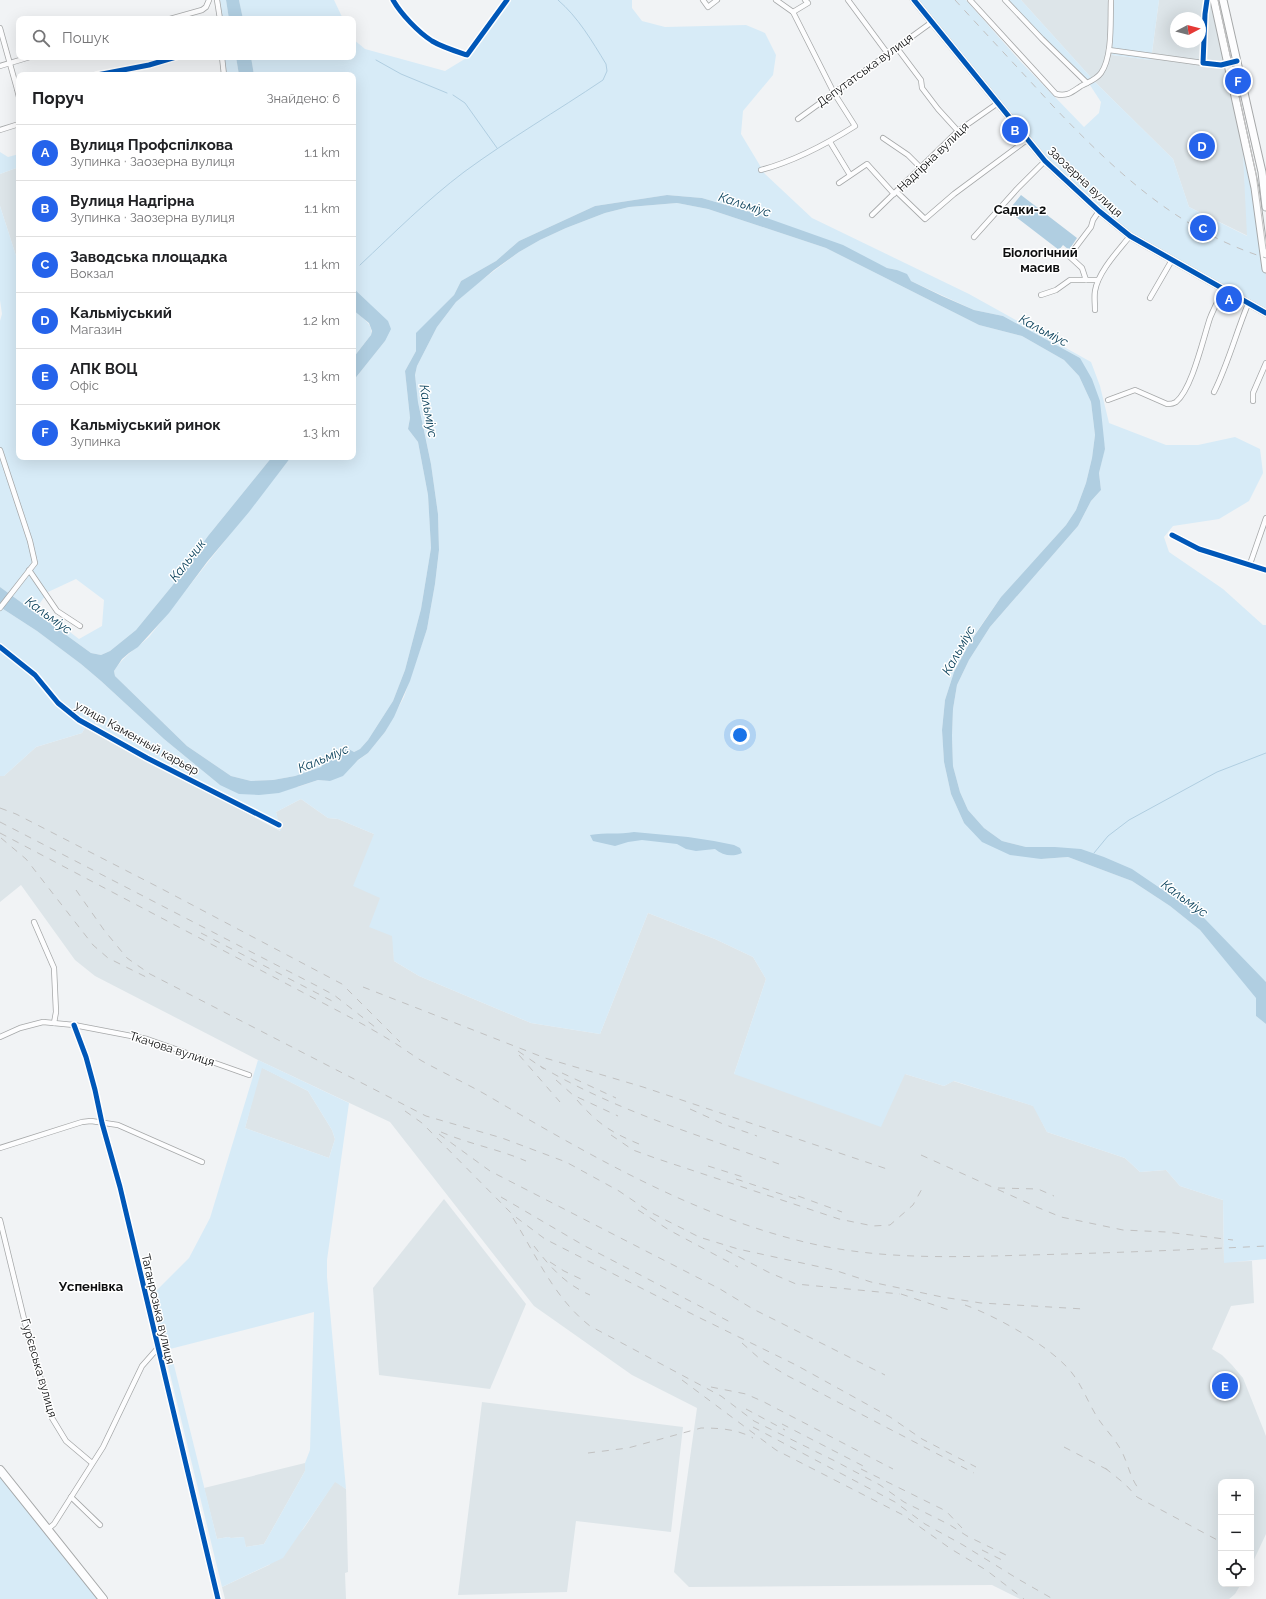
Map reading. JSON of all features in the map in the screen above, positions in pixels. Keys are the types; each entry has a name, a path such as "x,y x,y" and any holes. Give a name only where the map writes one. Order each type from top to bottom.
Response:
{"highway":[{"path":"0,1470 104,1599"}],"main road":[{"path":"1214,0 1256,188 1266,269"},
{"path":"1224,0 1262,172 1266,207"}],"street":[{"path":"181,16 202,10 206,7 209,0"},
{"path":"218,0 220,16"},
{"path":"393,0 403,15 426,37 433,42 467,55 507,0"},
{"path":"703,0 708,7 716,0"},
{"path":"761,170 784,164 830,142 855,126 834,93 793,12 776,0"},
{"path":"793,12 808,3 805,0"},
{"path":"848,0 888,54"},
{"name":"Заозерна вулиця","path":"914,0 1045,161 1099,211 1130,236 1266,313"},
{"path":"970,0 1056,94 1064,96 1071,94 1087,83 1093,81 1102,72 1109,50 1111,0"},
{"path":"1005,0 1087,83"},
{"path":"1203,63 1207,0"},
{"name":"Депутатська вулиця","path":"798,119 932,22"},
{"path":"0,28 16,82"},
{"path":"897,48 921,80 922,88 938,109 958,131"},
{"path":"1109,50 1217,65 1237,61"},
{"path":"0,66 18,60"},
{"path":"113,72 166,60"},
{"path":"222,60 224,72"},
{"name":"Надгірна вулиця","path":"872,215 958,131 998,103"},
{"path":"0,130 16,125"},
{"path":"883,138 908,155 920,167"},
{"path":"839,183 867,164 895,193 925,219 954,194 1028,139"},
{"path":"830,142 850,175"},
{"path":"974,237 1045,161"},
{"path":"1086,280 1082,268 1069,256 1091,227 1093,220 1099,211"},
{"path":"1095,310 1094,292 1098,280 1112,258 1130,236"},
{"path":"1150,298 1172,260"},
{"path":"1041,295 1056,290 1070,280 1098,280"},
{"path":"1108,400 1135,390 1168,404 1173,404 1178,401 1185,391 1192,375 1211,316 1223,290"},
{"path":"1214,392 1223,374 1248,304"},
{"path":"1253,401 1253,393 1266,363"},
{"path":"0,450 30,541 35,563 0,608"},
{"path":"1250,564 1266,518"},
{"path":"1172,535 1198,549 1266,570"},
{"path":"29,570 57,611 80,626"},
{"name":"улица Каменный карьер","path":"0,646 35,675 58,703 79,720 147,758 280,825"},
{"path":"34,922 54,968 56,1012 54,1022"},
{"name":"Ткачова вулиця","path":"0,1037 31,1025 54,1022 147,1039 249,1075"},
{"name":"Таганрозька вулиця","path":"74,1026 86,1057 102,1124 120,1187 157,1349 218,1599"},
{"path":"0,1148 82,1122 91,1121 121,1126 202,1162"},
{"name":"Гур’євська вулиця","path":"0,1220 27,1331 52,1418 66,1441 92,1463"},
{"path":"48,1529 54,1524 108,1438 142,1366 157,1349"},
{"path":"71,1497 100,1525"}],"shaded area":[{"path":"220,0 226,0 229,16 222,16"},
{"path":"226,0 239,0 242,16 229,16"},
{"path":"239,0 334,0 342,16 242,16"},
{"path":"509,0 632,0 632,8 642,21 665,27 746,25 765,33 776,55 773,75 743,111 741,134 765,174 812,218 969,294 1091,362 1100,386 1109,423 1166,445 1198,445 1235,437 1260,449 1263,473 1249,501 1219,519 1173,526 1164,537 1169,552 1223,589 1263,625 1266,625 1266,982 1169,894 1055,847 1026,847 1002,841 984,828 968,810 960,792 953,766 952,736 953,709 957,685 969,660 990,627 1078,526 1091,501 1101,490 1099,473 1105,448 1080,358 1003,316 974,310 911,281 897,270 887,268 750,212 702,198 667,195 595,206 519,241 496,261 461,281 454,295 417,333 416,351 405,371 410,418 408,429 418,442 428,495 431,548 421,609 405,670 393,701 368,740 360,749 354,752 347,748 332,754 321,767 295,776 273,780 251,781 231,776 187,746 115,676 114,671 118,665 126,656 149,637 289,460 356,460 356,377 385,341 356,293 356,72 254,72 252,60 356,60 356,42 365,49 445,71 468,57"},
{"path":"914,0 966,0 1020,61 1084,127 1099,113 1101,102 1088,82 1006,0 1021,0 1096,83 1173,159 1189,207 1247,236 1242,134 1254,189 1266,274 1266,313 1130,236 1045,161"},
{"path":"1021,0 1114,0 1112,55 1151,60 1159,0 1212,0 1242,134 1248,236 1189,207 1173,159 1096,83"},
{"path":"1114,0 1159,0 1151,60 1112,55"},
{"path":"224,60 236,60 238,72 226,72"},
{"path":"236,60 252,60 254,72 238,72"},
{"path":"0,152 8,157 16,155 16,168 0,174"},
{"path":"16,168 16,256 0,206 0,174"},
{"path":"667,195 702,198 750,212 843,245 887,268 907,274 911,281 942,296 974,310 1003,316 1080,358 1092,379 1100,401 1105,449 1099,473 1101,490 1091,501 1078,526 990,627 969,660 957,685 953,709 952,736 953,766 960,792 968,810 984,828 1002,841 1026,847 1081,849 1104,857 1132,869 1204,918 1266,982 1266,1024 1256,1016 1256,998 1200,930 1170,906 1132,881 1068,857 1041,859 1010,855 982,842 964,823 951,794 944,762 942,730 945,700 954,672 970,642 1001,597 1066,525 1076,510 1086,483 1092,458 1095,435 1091,402 1079,376 1064,360 1022,336 979,325 826,248 708,209 677,203 629,207 605,213 566,228 519,252 494,270 456,302 437,327 417,366 415,375 418,402 431,464 438,514 439,550 427,629 410,681 394,717 385,732 368,753 358,760 343,776 330,781 318,780 279,793 259,795 239,794 220,785 164,739 81,664 37,631 0,607 0,587 91,653 101,655 110,651 136,630 172,586 208,536 270,460 289,460 249,512 207,562 169,613 138,647 122,659 114,671 115,676 187,746 231,776 251,781 273,780 295,776 321,767 332,754 347,748 354,752 360,749 368,740 393,701 405,670 421,609 431,548 428,495 418,442 408,429 410,418 405,371 416,351 416,333 454,295 461,281 496,261 519,241 595,206"},
{"path":"1021,195 1077,238 1069,250 1063,245 1059,250 1008,211"},
{"path":"677,203 708,209 826,248 979,325 1022,336 1064,360 1079,376 1091,402 1095,435 1092,458 1086,483 1076,510 1066,525 1001,597 970,641 954,672 945,700 942,730 944,762 951,794 964,823 1041,859 1068,857 1132,881 1170,906 1200,930 1257,998 1256,1016 1266,1024 1266,1259 1224,1263 1223,1200 1180,1186 1166,1170 1140,1172 1125,1158 1047,1132 1033,1106 954,1081 944,1086 905,1074 881,1127 734,1074 766,979 753,957 715,939 648,913 600,1034 531,1023 419,976 394,961 392,936 369,927 380,898 353,886 374,834 338,819 328,818 301,799 276,812 281,831 86,726 82,733 36,747 4,776 0,776 0,607 37,631 81,664 164,739 220,785 298,787 318,780 330,781 368,753 385,732 404,697 427,629 435,584 439,550 438,514 431,464 418,402 415,375 417,366 437,327 456,302 478,283 519,252 540,240 605,213 629,207"},
{"path":"0,206 16,256 16,460 270,460 208,536 172,586 136,630 110,651 101,655 91,653 0,587 0,321 2,314 0,300","holes":["76,579 104,600 102,626 79,639 37,607 48,592"]},
{"path":"356,291 388,321 391,329 385,341 356,377 356,354 371,335 372,331 369,323 356,312"},
{"path":"356,313 366,321 370,327 371,335 356,354"},
{"path":"86,726 280,831 276,812 301,799 328,818 338,819 374,834 380,898 393,936 394,961 419,976 531,1023 600,1034 648,913 715,939 753,957 766,979 734,1074 905,1074 944,1086 953,1081 1034,1106 1047,1132 1125,1158 1140,1172 1166,1170 1180,1186 1223,1200 1224,1262 1252,1261 1254,1303 1231,1306 1212,1349 1222,1355 1243,1378 1266,1436 1266,1534 1254,1560 1254,1479 1218,1479 1218,1587 1239,1587 1235,1594 1229,1599 1020,1599 992,1585 689,1587 674,1572 697,1408 632,1375 534,1306 390,1122 258,1060 95,976 75,960 21,885 0,902 0,776 4,776 36,747 82,733"},
{"path":"634,832 714,841 734,845 740,848 742,853 728,855 715,849 696,851 686,849 677,844 642,840 615,846 593,841 590,835"},
{"path":"258,1060 349,1103 327,1260 327,1277 346,1489 335,1482 283,1558 222,1587 151,1296 189,1258 210,1218","holes":["262,1068 308,1091 332,1130 335,1139 329,1158 245,1128","314,1312 310,1450 305,1463 305,1471 264,1544 246,1547 244,1537 217,1539 170,1349"]},
{"path":"261,1067 308,1091 332,1130 335,1139 329,1158 245,1128"},
{"path":"444,1199 526,1304 490,1389 379,1375 373,1288"},
{"path":"482,1402 683,1427 671,1532 576,1521 567,1592 458,1595"},
{"path":"305,1463 305,1471 264,1544 246,1547 243,1537 217,1539 204,1488"},
{"path":"0,1475 100,1599 0,1599"},
{"path":"335,1481 346,1489 348,1572 345,1573 346,1599 225,1599 222,1587 269,1565 304,1528"}],"waterway":[{"path":"360,265 424,205 464,172 498,148 603,80 607,71 606,64 590,38 572,14 558,0"},
{"path":"376,60 401,74 447,93"},
{"path":"453,95 465,103 497,148"},
{"path":"1094,853 1108,836 1129,820 1217,772 1266,753"}],"tram line":[{"path":"1218,0 1256,174 1266,249"}],"railway":[{"path":"955,0 1052,105 1100,153 1149,196 1204,232 1234,246 1266,258"},
{"path":"0,808 16,814 162,889 342,984 400,1042"},
{"path":"0,822 334,995 375,1027"},
{"path":"0,833 355,1020 387,1038 422,1061 483,1093 562,1139 643,1181 726,1218 813,1244 867,1253 894,1255 948,1257 1266,1246"},
{"path":"1,838 26,859 93,945 108,958 146,977"},
{"path":"76,890 104,930 127,958 150,974 426,1116 502,1138 566,1162 619,1191 650,1212 699,1237 738,1249 834,1270 871,1282 942,1297 981,1303 1084,1309"},
{"path":"201,933 336,1003"},
{"path":"363,987 545,1058 643,1087 890,1170"},
{"path":"518,1051 544,1069"},
{"path":"519,1055 560,1102"},
{"path":"540,1066 568,1082 627,1109 687,1132 779,1164"},
{"path":"562,1073 616,1098"},
{"path":"556,1080 573,1095 618,1116"},
{"path":"577,1100 591,1115 612,1131 639,1144"},
{"path":"690,1109 723,1124 757,1136"},
{"path":"405,1111 422,1123 513,1215 545,1239 796,1365 890,1417 922,1439 976,1467"},
{"path":"441,1132 526,1161"},
{"path":"439,1134 490,1171 720,1289 753,1309 885,1375"},
{"path":"611,1135 633,1150 655,1158 839,1219 873,1226 890,1225 913,1205 923,1187"},
{"path":"921,1155 1061,1217 1123,1230 1166,1232 1233,1240"},
{"path":"708,1166 743,1177"},
{"path":"736,1179 802,1201"},
{"path":"998,1188 1038,1189 1054,1196"},
{"path":"798,1196 842,1212"},
{"path":"501,1197 583,1245 732,1323"},
{"path":"638,1210 669,1230 738,1267"},
{"path":"513,1218 556,1289 577,1315 590,1326 721,1396 754,1421 835,1461 880,1485 904,1502 1008,1556"},
{"path":"534,1246 559,1274 573,1286 590,1295"},
{"path":"726,1250 768,1272 796,1284 900,1294"},
{"path":"550,1262 583,1280"},
{"path":"901,1294 952,1311"},
{"path":"965,1305 1023,1333 1063,1363 1076,1378 1099,1420 1119,1446 1138,1488"},
{"path":"742,1343 760,1359 786,1375 974,1473"},
{"path":"682,1380 776,1450 903,1515 951,1549 986,1570 1024,1599"},
{"path":"711,1387 746,1394 764,1402 893,1469"},
{"path":"746,1409 785,1430"},
{"path":"782,1424 869,1469"},
{"path":"753,1427 895,1502 925,1524 1053,1599"},
{"path":"588,1453 628,1448 701,1428 728,1430 753,1438"},
{"path":"1064,1447 1108,1470"},
{"path":"1105,1468 1125,1484 1137,1497 1218,1540"},
{"path":"861,1469 946,1511 962,1528"},
{"path":"982,1550 1002,1560"}],"cycle path":[{"path":"393,0 405,17 432,41 467,55 507,0"},
{"path":"914,0 1045,161 1099,211 1130,236 1266,313"},
{"path":"1207,0 1203,63 1221,65 1237,61"},
{"path":"113,72 166,60"},
{"path":"1172,535 1199,549 1266,570"},
{"path":"0,647 35,675 58,703 79,720 147,758 279,825"},
{"path":"74,1025 86,1057 102,1123 120,1187 218,1599"}],"place":[{"name":"Кальміуський ринок","path":"1238,81"},
{"name":"Вулиця Надгірна","path":"1015,130"},
{"name":"Кальміуський","path":"1202,146"},
{"name":"Заводська площадка","path":"1203,228"},
{"name":"Вулиця Профспілкова","path":"1229,299"},
{"name":"АПК ВОЦ","path":"1225,1386"}],"district":[{"name":"Садки-2","path":"1020,209"},
{"name":"Біологічний масив","path":"1040,260"},
{"name":"Успенівка","path":"91,1286"}],"water label":[{"name":"Кальміус","path":"745,204"},
{"name":"Кальміус","path":"1044,330"},
{"name":"Кальміус","path":"429,411"},
{"name":"Кальчик","path":"187,560"},
{"name":"Кальміус","path":"49,615"},
{"name":"Кальміус","path":"958,650"},
{"name":"Кальміус","path":"323,758"},
{"name":"Кальміус","path":"1185,898"}]}
